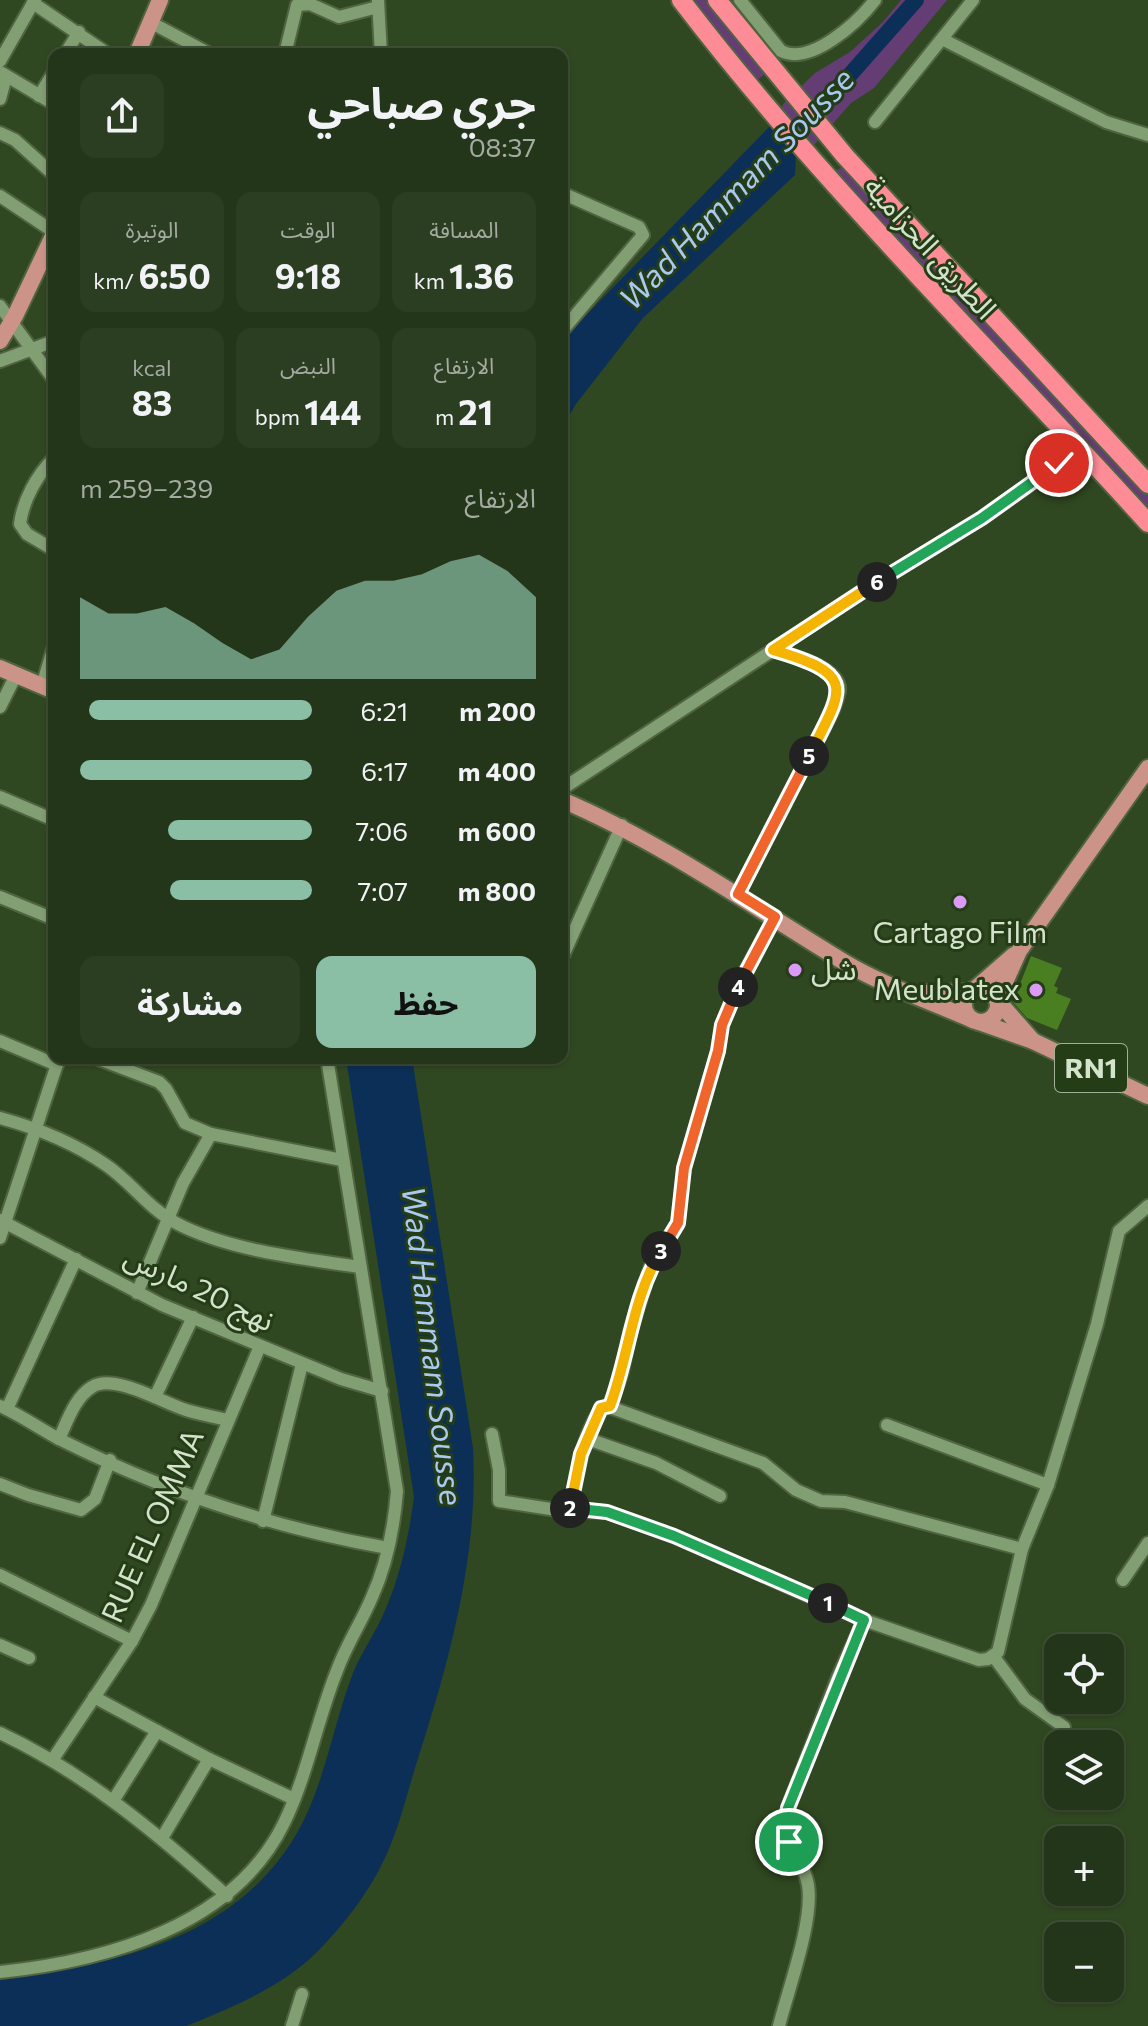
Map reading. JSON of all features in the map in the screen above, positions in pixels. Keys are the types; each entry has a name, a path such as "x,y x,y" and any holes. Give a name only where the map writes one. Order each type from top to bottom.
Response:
{"highway":[{"name":"الطريق الحزامية","path":"681,0 825,175 1148,523"},
{"name":"الطريق الحزامية","path":"717,0 845,156 1148,484"}],"main road":[{"path":"139,48 160,0"},
{"path":"0,341 48,246"},
{"path":"8,671 48,688"},
{"path":"1019,951 972,991 963,1004 968,1016 976,1021 991,1018 996,1013 997,1000 1019,951 1148,768"},
{"name":"RN1","path":"568,802 622,825 846,963 976,1021 1033,1041 1148,1096"},
{"name":"RN1","path":"911,992 986,989 1033,1041"}],"street":[{"path":"740,0 781,51 789,55 811,50 834,37 859,20 875,0"},
{"path":"875,122 973,0"},
{"path":"0,61 34,2 100,48"},
{"path":"286,48 297,5 310,4 339,17 378,4 381,48"},
{"path":"150,22 199,48"},
{"path":"69,48 79,32"},
{"path":"942,39 1106,122 1148,135"},
{"path":"0,99 3,74 48,101"},
{"path":"39,96 48,82"},
{"path":"0,133 15,140 48,170"},
{"path":"0,196 48,229"},
{"path":"568,196 639,227 643,235 568,324"},
{"path":"0,306 48,372"},
{"path":"0,361 48,343"},
{"path":"568,785 861,592 982,518 1079,450"},
{"path":"48,466 34,485 20,524 27,534 48,546"},
{"path":"738,894 833,710 839,691 834,676 824,669 773,650"},
{"path":"0,707 8,671"},
{"path":"0,797 48,817"},
{"path":"568,935 622,825"},
{"path":"0,897 48,917"},
{"path":"610,1406 651,1266 678,1223 684,1168 718,1051 722,1025 740,981 775,917"},
{"path":"0,1041 48,1058"},
{"path":"0,1238 2,1221 57,1064"},
{"path":"112,1064 159,1082 185,1123 211,1134 342,1160"},
{"path":"0,1972 88,1957 131,1944 188,1921 227,1896 264,1858 294,1799 338,1668 373,1596 388,1548 397,1491 328,1064"},
{"path":"0,1118 37,1128 107,1165 152,1208 194,1230 259,1250 360,1267"},
{"path":"137,1293 183,1183 211,1134"},
{"path":"994,1657 1001,1643 1022,1549 1048,1485 1097,1324 1119,1231 1148,1206"},
{"name":"نهج 20 مارس","path":"2,1221 137,1293 302,1364 382,1391"},
{"path":"76,1259 4,1408 59,1439 195,1497 263,1521 388,1548"},
{"path":"155,1397 193,1317"},
{"name":"RUE EL OMMA","path":"53,1759 132,1641 168,1570 195,1497 260,1346"},
{"path":"263,1521 302,1364"},
{"path":"59,1439 73,1409 91,1387 116,1385 183,1410 228,1420"},
{"path":"570,1510 581,1454 601,1408 610,1406 763,1463 796,1490 821,1501 845,1502 1022,1549"},
{"path":"887,1425 1048,1485"},
{"path":"492,1434 499,1470 499,1501 607,1512 674,1536 864,1620 979,1660 994,1657"},
{"path":"588,1439 656,1463 720,1496"},
{"path":"0,1484 81,1510 95,1499 110,1460"},
{"path":"1123,1580 1148,1543"},
{"path":"0,1575 132,1641"},
{"path":"779,2026 799,1951 808,1900 808,1884 784,1828 788,1808 833,1689 864,1620"},
{"path":"0,1645 29,1658"},
{"path":"994,1657 1025,1699 1064,1727"},
{"path":"94,1697 209,1759 294,1799"},
{"path":"113,1801 157,1731"},
{"path":"0,1733 53,1759 113,1801 162,1838 227,1896"},
{"path":"162,1838 209,1759"},
{"path":"292,2026 302,1994"}],"shaded area":[{"path":"689,0 711,0 767,72 754,83"},
{"path":"901,0 947,0 874,88 851,103 814,145 796,155 770,126 784,103 815,73 850,52 883,22"},
{"path":"846,165 1148,492 1148,515 831,173"}],"water":[{"path":"770,126 796,155 795,175 643,318 568,417 568,334"},
{"path":"347,1064 413,1064 473,1448 471,1530 459,1611 439,1690 393,1838 371,1884 330,1938 292,1973 240,2003 186,2026 0,2026 0,1979 85,1965 168,1941 206,1923 240,1899 271,1869 297,1833 315,1795 353,1673 391,1595 404,1554 414,1497"}],"building":[{"name":"Meublatex","path":"1031,956 1062,968 1054,986 1058,988 1056,993 1071,999 1057,1030 1027,1018 1013,1002"}],"waterway":[{"name":"Wad Hammam Sousse","path":"783,142 848,77 916,0"}],"place":[{"name":"Cartago Film","path":"960,902"},
{"name":"شل","path":"795,970"},
{"name":"Meublatex","path":"1036,990"}],"route":[{"path":"789,1842 784,1828 788,1808 838,1677 864,1620 674,1536 607,1512 570,1510 581,1454 601,1408 610,1406 651,1266 678,1223 684,1168 718,1051 722,1025 740,981 775,917 738,894 833,710 839,691 834,676 824,669 773,650 982,518 1059,463"}]}
